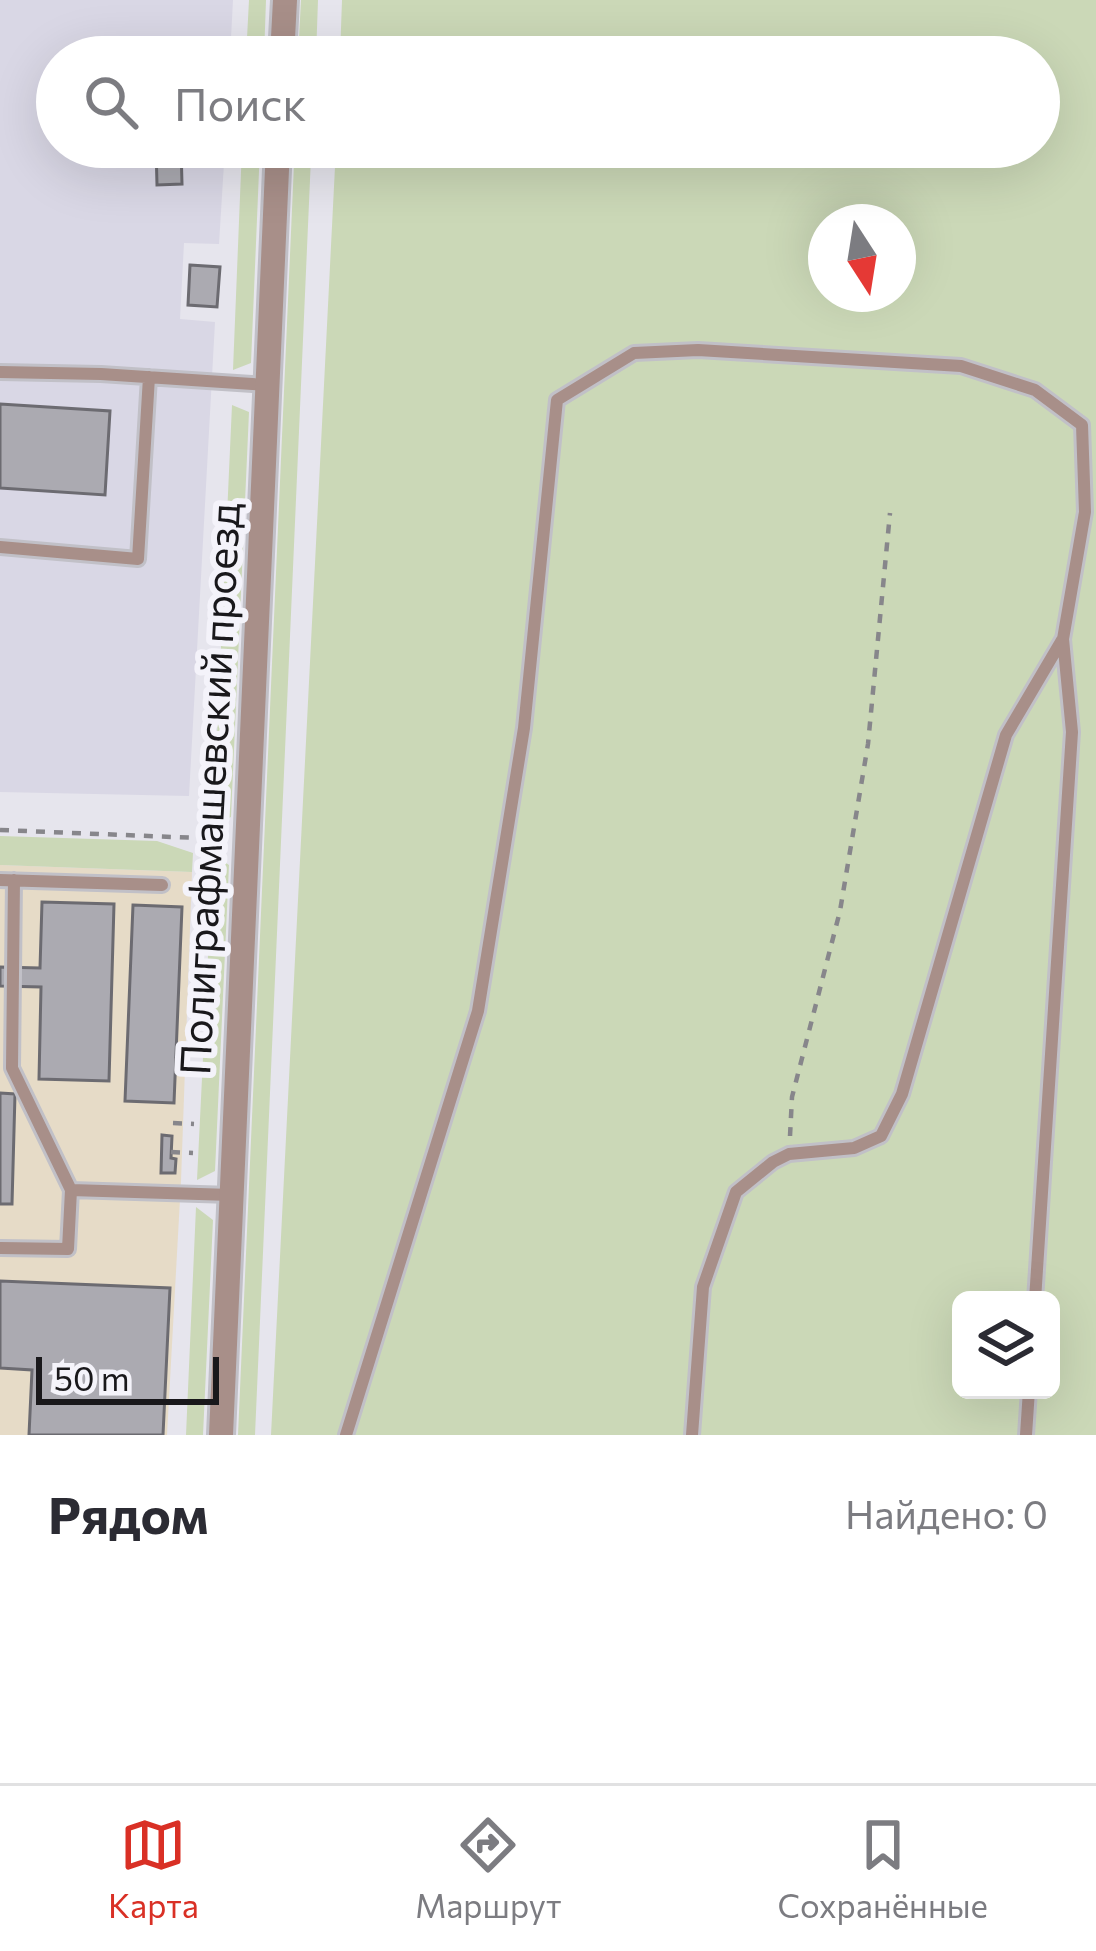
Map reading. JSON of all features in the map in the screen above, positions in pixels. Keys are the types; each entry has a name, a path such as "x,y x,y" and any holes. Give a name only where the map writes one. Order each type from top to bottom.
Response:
{"street":[{"path":"283,36 285,0"},
{"name":"Полиграфмашевский проезд","path":"221,1435 277,168"}],"lane":[{"path":"346,1435 478,1011 524,728 557,400 634,353 698,350 961,366 1035,390 1082,425 1085,512 1063,639 1072,732 1036,1291"},
{"path":"0,372 267,385"},
{"path":"0,547 138,559 149,377"},
{"path":"692,1435 703,1287 736,1192 789,1154 854,1148 880,1136 902,1094 1006,735 1063,639"},
{"path":"0,1248 68,1249 71,1190 12,1068 7,880 162,885"},
{"path":"71,1190 231,1196"},
{"path":"1026,1435 1028,1399"}],"path":[{"path":"789,1154 792,1097 840,911 868,745 890,513"},
{"path":"0,830 247,840"},
{"path":"173,1123 194,1124"},
{"path":"171,1152 193,1153"}],"shaded area":[{"path":"0,0 233,0 231,36 36,36 36,168 224,168 219,244 184,243 180,319 215,322 189,796 0,792"},
{"path":"0,865 192,872 167,1435 0,1435"}],"green space":[{"path":"249,0 266,0 265,36 247,36"},
{"path":"301,0 318,0 317,36 299,36"},
{"path":"342,0 1096,0 1096,1435 271,1435 335,168 1060,168 1060,36 341,36"},
{"path":"241,168 259,168 251,363 233,370"},
{"path":"294,168 311,168 255,1435 238,1435"},
{"path":"232,405 249,412 231,817 213,825"},
{"path":"0,836 157,841 193,853 192,872 0,865"},
{"path":"213,854 229,865 215,1171 197,1180"},
{"path":"196,1207 213,1220 203,1435 186,1435"}],"building":[{"path":"157,168 182,168 182,184 157,185"},
{"path":"190,265 220,267 217,307 188,305"},
{"path":"0,404 110,411 105,495 0,488"},
{"path":"42,902 114,904 109,1081 39,1079 41,987 0,986 0,967 40,968"},
{"path":"133,905 182,907 174,1103 125,1101"},
{"path":"0,1093 15,1094 12,1204 0,1204"},
{"path":"162,1135 172,1136 175,1173 161,1173"},
{"path":"0,1281 170,1288 163,1435 29,1435 32,1370 0,1368"}]}
